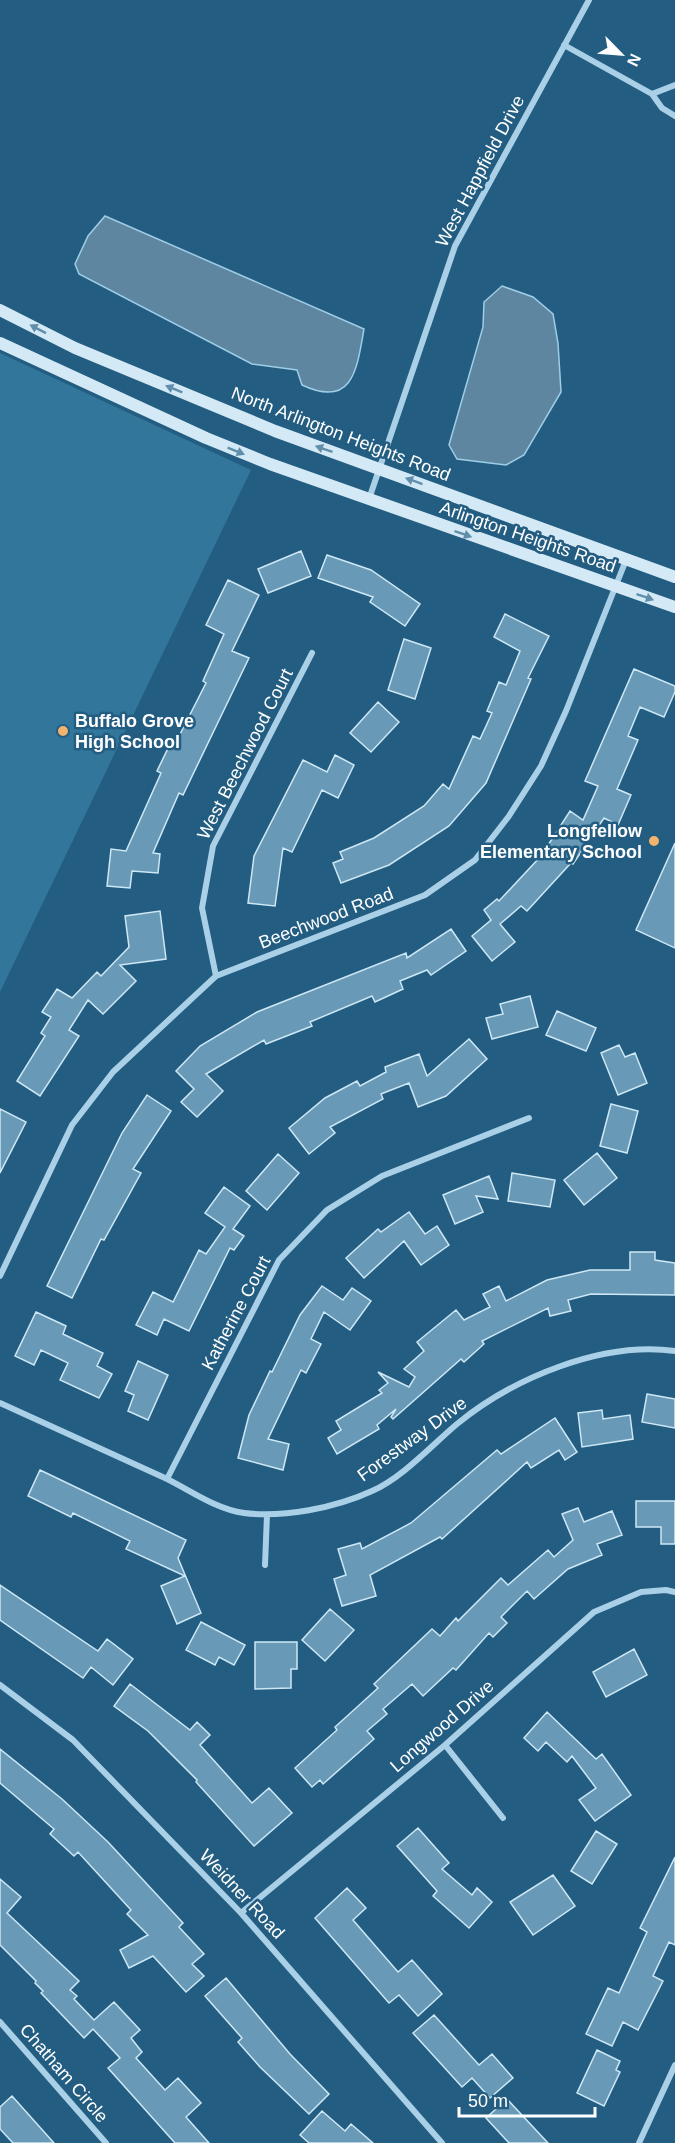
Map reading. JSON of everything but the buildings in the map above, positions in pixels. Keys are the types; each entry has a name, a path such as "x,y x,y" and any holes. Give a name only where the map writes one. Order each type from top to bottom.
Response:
{"main road":[{"name":"North Arlington Heights Road","path":"0,310 75,348 275,431 675,577"},
{"path":"0,343 206,438 369,500"},
{"name":"Arlington Heights Road","path":"369,500 675,607"}],"street":[{"name":"West Happfield Drive","path":"369,500 455,246 589,0"},
{"path":"564,45 652,94 662,108 675,116"},
{"path":"652,94 675,85"},
{"name":"Beechwood Road","path":"0,1276 72,1125 113,1072 216,976 425,895 475,860 509,816 541,765 626,560"},
{"name":"West Beechwood Court","path":"216,976 202,908 213,846 312,653"},
{"name":"Katherine Court","path":"167,1479 279,1260 327,1210 382,1176 529,1118"},
{"name":"Forestway Drive","path":"0,1403 224,1506 240,1512 267,1515 327,1506 373,1491 414,1461 459,1422 530,1379 616,1350 675,1351"},
{"path":"265,1566 267,1515"},
{"name":"Longwood Drive","path":"241,1913 445,1745 594,1612 641,1592 675,1592"},
{"name":"Weidner Road","path":"0,1685 73,1740 241,1913 442,2143"},
{"path":"445,1745 503,1818"},
{"name":"Chatham Circle","path":"0,2022 106,2143"},
{"path":"639,2143 675,2065"}],"shaded area":[{"path":"105,216 364,329 359,358 349,381 342,388 332,392 319,391 302,385 297,370 252,364 79,274 75,264 88,236"},
{"path":"502,286 533,297 553,314 558,343 561,392 524,455 506,465 457,459 449,445 483,327 484,302"},
{"name":"Buffalo Grove High School","path":"0,353 251,470 0,992"}],"place":[{"name":"Buffalo Grove High School","path":"63,731"},
{"name":"Longfellow Elementary School","path":"654,841"}]}
